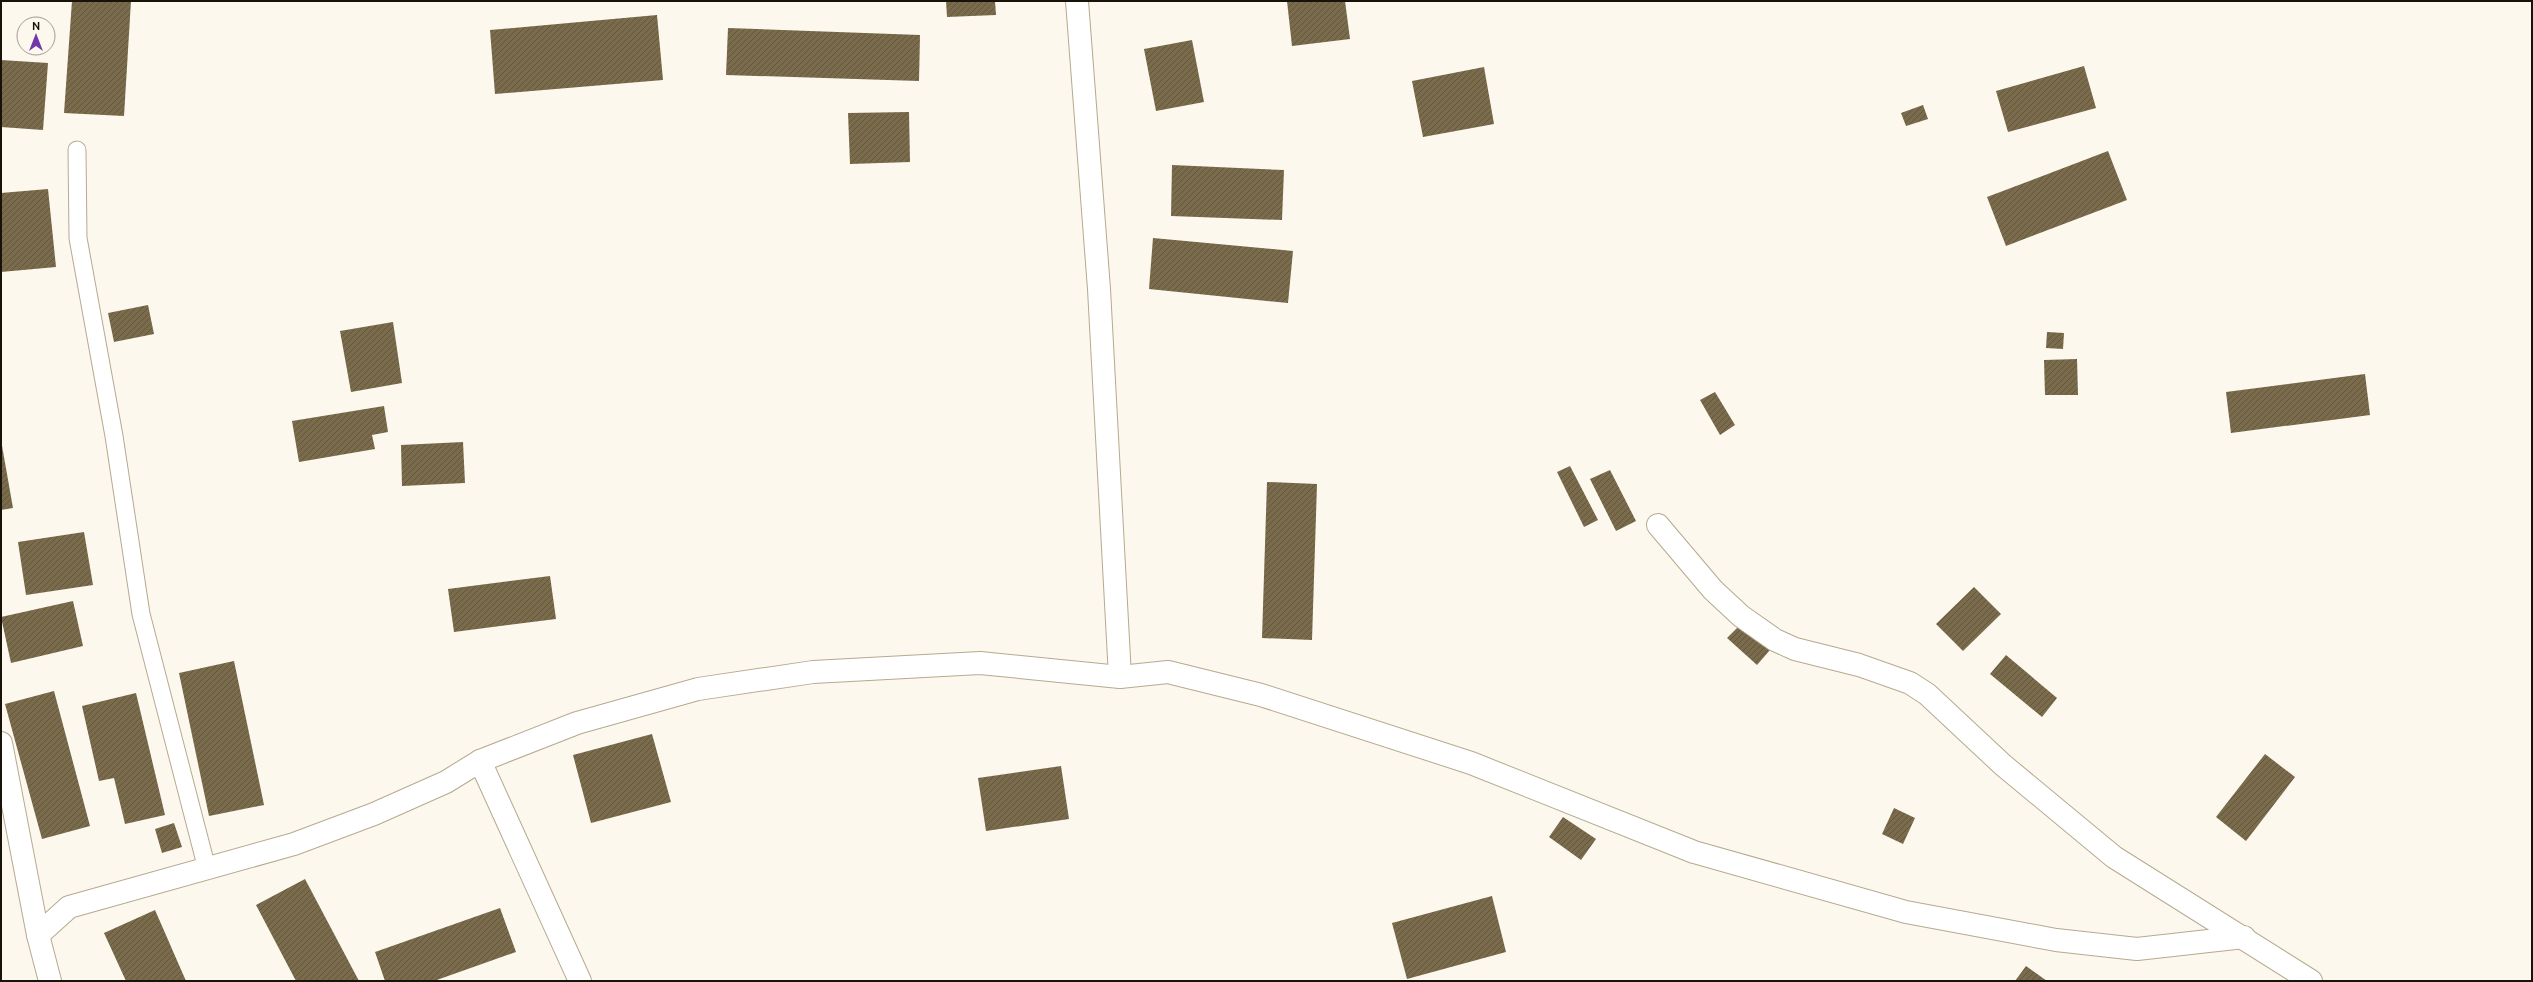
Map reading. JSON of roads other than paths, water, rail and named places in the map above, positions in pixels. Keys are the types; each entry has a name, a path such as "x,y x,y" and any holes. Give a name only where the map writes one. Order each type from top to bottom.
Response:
{"street":[{"path":"1077,1 1099,289 1120,677"},
{"path":"1658,525 1713,590 1741,616 1775,640 1795,649 1859,665 1910,683 1927,694 2003,765 2114,857 2244,937 2311,981"},
{"path":"38,935 69,907 294,844 374,814 446,782 480,762 577,723 698,689 813,672 980,663 1120,677 1168,672 1261,695 1471,763 1694,852 1906,912 2056,940 2137,949 2244,937"},
{"path":"1,743 38,935 50,981"},
{"path":"480,762 580,981"}],"lane":[{"path":"77,150 78,238 114,436 141,614 207,869"}]}
